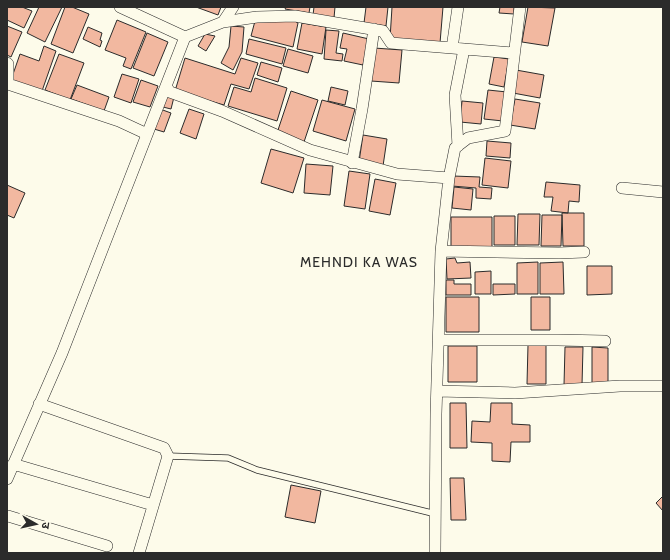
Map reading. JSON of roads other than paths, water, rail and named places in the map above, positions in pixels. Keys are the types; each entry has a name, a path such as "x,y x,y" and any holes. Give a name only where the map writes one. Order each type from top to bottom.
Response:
{"street":[{"path":"120,7 185,37 223,22 258,17 295,16 383,31 390,43 514,53"},
{"path":"223,22 233,7"},
{"path":"452,48 458,7"},
{"path":"435,553 438,340 441,251 450,178 455,148 468,138 505,130 520,7"},
{"path":"352,163 362,110 374,29"},
{"path":"7,478 62,353 185,37"},
{"path":"458,146 455,95 464,49"},
{"path":"7,63 8,84 119,121 147,134"},
{"path":"166,86 170,92 222,111 310,150 352,163 397,174 450,178"},
{"path":"622,188 663,192"},
{"path":"441,251 584,252"},
{"path":"438,340 605,341"},
{"path":"437,391 515,393 620,386 663,386"},
{"path":"40,404 164,448 168,456 139,553"},
{"path":"13,464 153,505"},
{"path":"7,516 106,546"}],"lane":[{"path":"168,456 228,458 257,470 436,514"}],"district":[{"name":"MEHNDI KA WAS","path":"359,262"}]}
